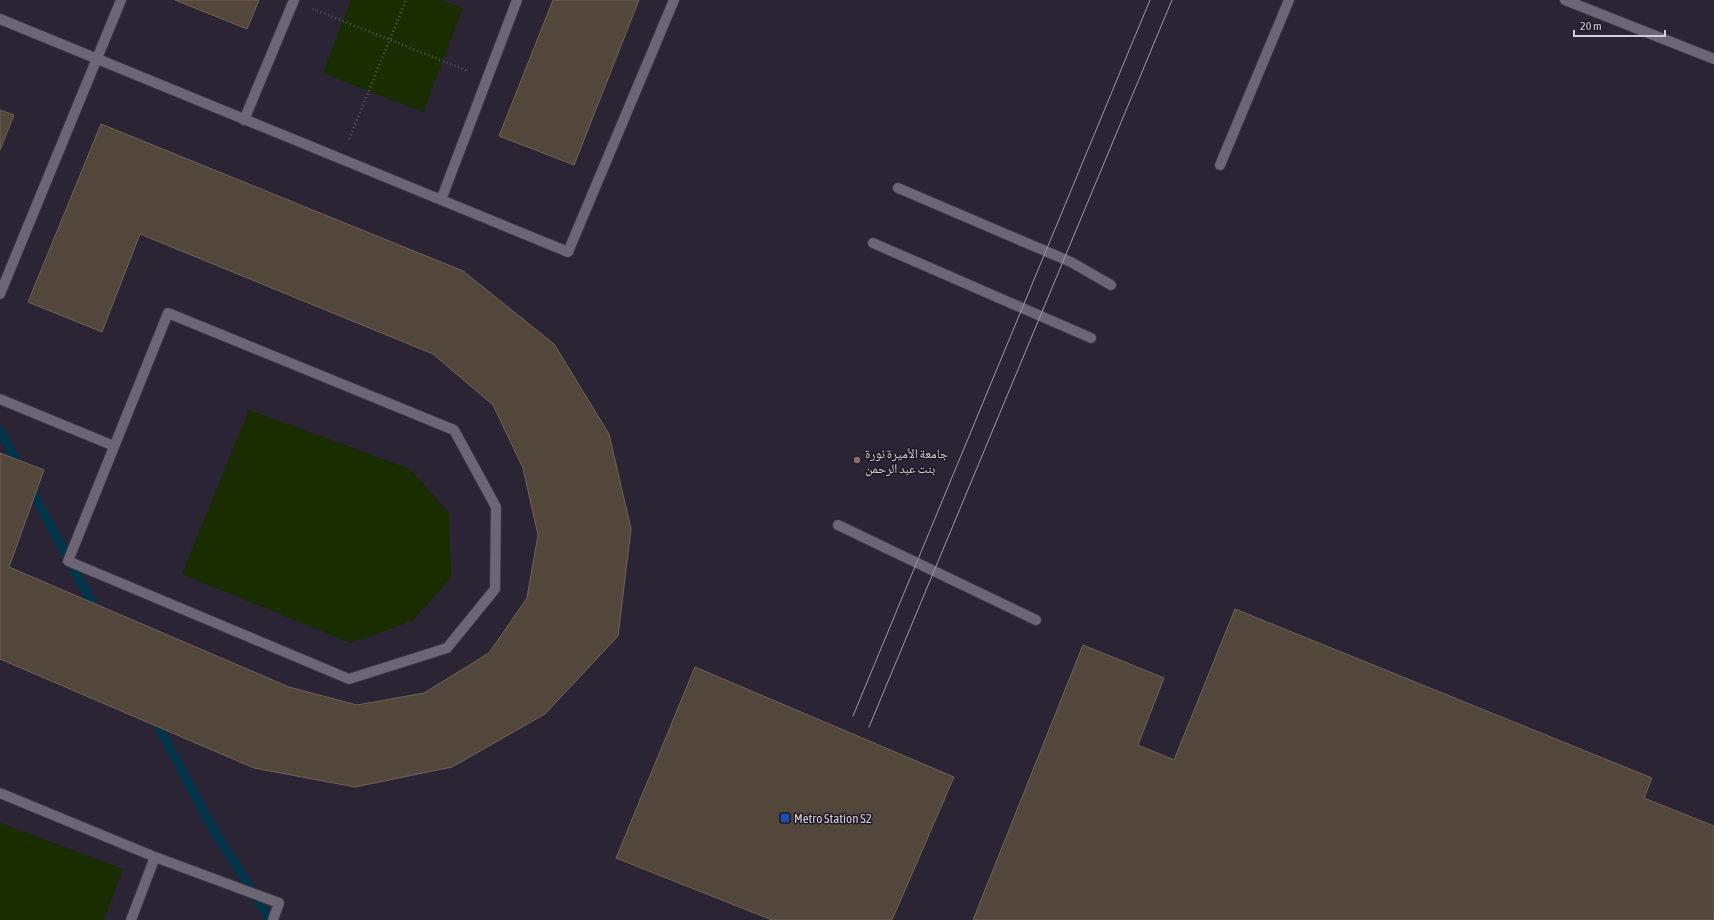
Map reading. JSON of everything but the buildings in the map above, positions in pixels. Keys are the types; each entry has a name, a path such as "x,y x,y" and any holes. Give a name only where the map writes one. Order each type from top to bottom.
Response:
{"street":[{"path":"0,294 121,0"},
{"path":"441,200 517,0"},
{"path":"0,19 96,60 341,158 568,252 674,0"},
{"path":"1220,165 1289,0"},
{"path":"1566,0 1714,59"},
{"path":"244,120 294,1"},
{"path":"898,188 1071,262 1111,285"},
{"path":"873,243 1091,338"},
{"path":"168,313 454,430 496,507 495,588 448,648 349,679 68,561 114,446 168,313"},
{"path":"0,399 114,446"},
{"path":"838,525 1036,620"},
{"path":"0,793 155,857 280,903 273,920"},
{"path":"131,920 155,857"}],"path":[{"path":"341,158 406,0"},
{"path":"294,1 487,79"}],"shaded area":[{"name":"جامعة الأميرة نورة بنت عبد الرحمن","path":"0,0 1714,0 1714,920 0,920"}],"green space":[{"path":"351,0 441,0 463,8 423,112 323,73"},
{"path":"249,410 410,469 449,513 451,578 412,621 351,643 182,574"},
{"path":"0,823 123,869 104,920 0,920"}],"waterway":[{"path":"0,431 21,469"},
{"path":"29,486 97,612"},
{"path":"153,717 212,827 270,920"}],"tram line":[{"path":"853,716 1150,0"},
{"path":"869,727 1172,0"}],"place":[{"name":"جامعة الأميرة نورة بنت عبد الرحمن","path":"857,460"},
{"name":"Metro Station S2","path":"785,818"}]}
